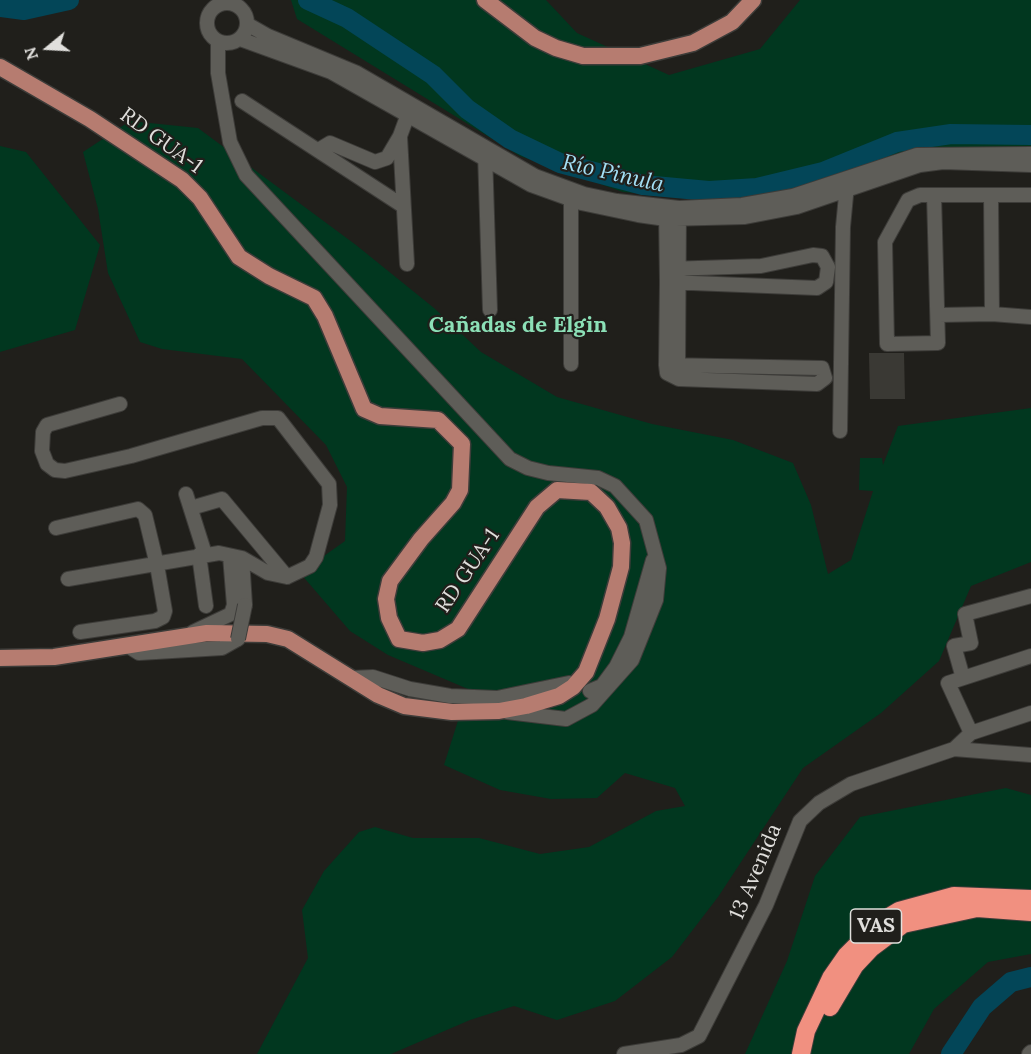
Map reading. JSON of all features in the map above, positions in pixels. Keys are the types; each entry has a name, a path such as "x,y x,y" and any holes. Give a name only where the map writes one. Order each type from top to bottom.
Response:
{"highway":[{"name":"VAS","path":"801,1054 806,1031 831,978 846,955 879,923 899,911 954,896 1025,905"},
{"name":"VAS","path":"814,1054 818,1035 841,987 855,965 887,935 903,924 957,911 1025,905"}],"main road":[{"path":"485,0 515,26 556,48 583,56 639,56 693,43 713,34 732,22 753,0"},
{"name":"RD GUA-1","path":"0,67 90,119 182,180 200,198 239,257 269,276 314,298 325,316 364,409 380,416 438,420 462,444 460,490 453,503 421,539 390,581 386,599 389,618 399,639 423,643 440,640 458,629 537,507 557,490 591,492 607,507 619,528 622,543 621,567 607,619 586,672 567,688 543,702 499,711 452,712 404,706 351,678 288,639 267,634 207,633 54,657 0,658"}],"street":[{"path":"240,39 247,24 244,13 236,5 225,3 215,7 207,22 210,33 218,41 229,43 240,39 331,72 409,109"},
{"path":"247,24 268,36 357,73 409,109 531,185 571,194 616,211 723,218 771,212 924,154 1031,154"},
{"path":"218,41 218,73 230,142 246,175 510,459 528,468 548,473 598,478 615,486 646,520 659,568 656,600 632,660 614,684 592,705 566,718 543,718 499,711"},
{"path":"242,101 320,149 403,206"},
{"path":"320,149 330,143 375,162 387,158 400,136 409,109"},
{"path":"400,136 407,264"},
{"path":"485,155 490,310"},
{"path":"847,184 871,182 931,163 1031,165"},
{"path":"844,218 871,182"},
{"path":"840,431 844,218 847,184"},
{"path":"571,194 571,364"},
{"path":"934,195 939,315 936,344 885,342 886,237 908,200 920,195 934,195 1031,195"},
{"path":"991,195 992,314"},
{"path":"673,213 674,369"},
{"path":"813,255 822,256 828,267 826,282 817,288 673,276 761,266 813,255"},
{"path":"939,315 992,314 1031,317"},
{"path":"822,368 825,378 817,384 674,369 822,368"},
{"path":"69,579 202,554 236,557 268,573 287,577 310,566 316,557 332,494 325,476 283,422 272,417 131,456 65,471 55,470 47,464 42,452 43,432 47,425 120,404"},
{"path":"186,494 202,554 206,606"},
{"path":"191,508 222,499 287,577"},
{"path":"56,528 138,509 145,515 157,564 165,611 163,617 155,621 80,632"},
{"path":"590,691 602,686 616,667 631,637 656,552"},
{"path":"128,646 139,653 222,648 238,639 245,605 236,557"},
{"path":"180,637 231,614 234,605 236,557"},
{"path":"963,678 954,646 971,643 965,615 1031,596"},
{"path":"971,733 948,683 1031,656"},
{"path":"351,678 373,677 410,689 450,696 497,698 567,688 573,705 582,710"},
{"name":"13 Avenida","path":"624,1054 681,1045 699,1036 766,905 801,821 819,803 851,784 954,749 971,733 1031,712"},
{"path":"954,749 1031,754"}],"green space":[{"path":"291,0 546,0 577,33 669,75 760,49 800,0 1031,0 1031,151 820,182 722,200 623,192 520,156 297,19"},
{"path":"130,121 198,128 356,245 434,308 481,352 557,397 652,424 733,440 793,463 811,505 828,574 851,560 873,491 859,490 860,458 882,458 883,465 898,426 1031,408 1031,562 971,586 939,661 881,713 803,768 718,897 672,957 615,1001 557,1020 514,1006 470,1020 391,1054 257,1054 308,958 302,910 324,871 359,832 375,827 413,838 479,838 540,854 589,847 656,811 685,806 675,788 625,773 597,798 551,799 500,790 444,765 468,689 388,655 350,631 300,573 345,541 347,487 326,445 242,359 162,349 140,342 108,273 98,209 83,152"},
{"path":"0,146 26,152 100,245 75,330 0,352"},
{"path":"1006,788 1031,795 1031,954 988,962 934,1009 909,1054 745,1054 787,961 815,876 860,817"}],"building":[{"path":"869,353 904,353 905,399 870,399"}],"waterway":[{"name":"Río Pinula","path":"0,7 24,10 69,0"},
{"name":"Río Pinula","path":"308,0 347,18 433,75 467,109 510,139 560,163 643,185 709,191 757,188 823,172 897,142 951,134 1031,135"},
{"path":"951,1054 982,1007 1011,982 1031,977"}],"district":[{"name":"Cañadas de Elgin","path":"518,326"}]}
